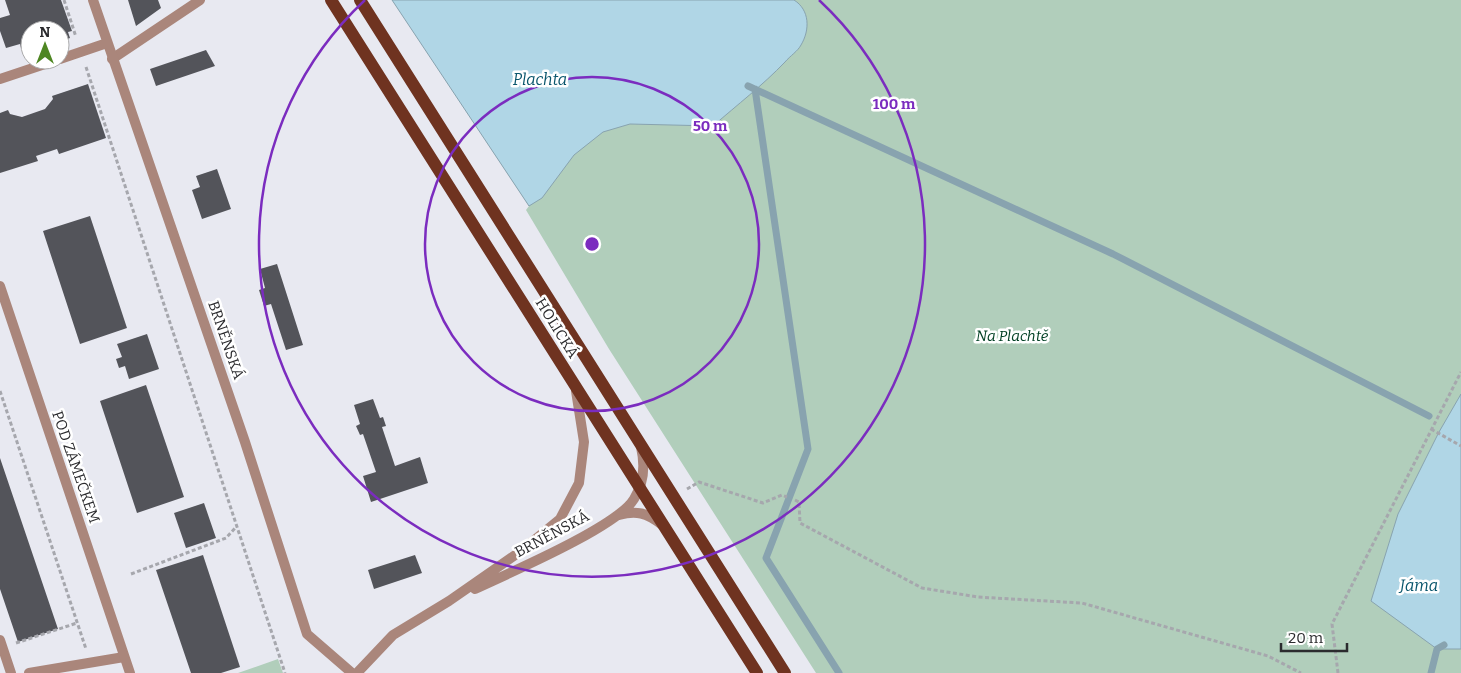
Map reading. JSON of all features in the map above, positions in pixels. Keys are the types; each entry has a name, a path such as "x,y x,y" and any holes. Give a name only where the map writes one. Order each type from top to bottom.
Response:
{"main road":[{"name":"HOLICKÁ","path":"331,0 757,673"},
{"name":"HOLICKÁ","path":"360,0 786,673"}],"street":[{"name":"BRNĚNSKÁ","path":"93,0 245,442 307,634 352,673"},
{"path":"112,59 200,0"},
{"path":"70,56 107,43"},
{"path":"0,79 27,70"},
{"name":"POD ZÁMEČKEM","path":"1,292 130,673"},
{"name":"BRNĚNSKÁ","path":"357,673 393,635 449,601 521,551 560,519 579,483 584,442 579,402 573,383"},
{"name":"BRNĚNSKÁ","path":"449,601 554,552 614,517 631,503 639,487 643,461 639,439"},
{"name":"BRNĚNSKÁ","path":"614,517 631,512 643,513 666,529"},
{"path":"1,644 11,673"},
{"path":"29,673 124,657"}],"path":[{"path":"64,0 285,673"},
{"path":"1338,673 1332,624 1461,372"},
{"path":"0,392 91,663"},
{"path":"1431,429 1461,446"},
{"path":"699,482 763,503 782,495 787,497"},
{"path":"795,500 799,502 800,523 922,588 978,597 1082,603 1268,656 1301,673"},
{"path":"131,574 226,538 237,526"},
{"path":"1,644 78,623"}],"green space":[{"name":"Na Plachtě","path":"395,0 1461,0 1461,673 816,673 609,349 526,210 529,206"},
{"path":"278,659 283,673 238,673"}],"water":[{"name":"Plachta","path":"392,0 794,0 806,15 807,27 804,39 798,49 768,79 713,126 630,124 603,132 574,155 542,198 529,206"},
{"name":"Jáma","path":"1461,394 1461,649 1437,649 1371,601 1398,514 1439,432"}],"building":[{"path":"5,0 61,0 68,20 20,20 20,44 6,48 0,31 0,18 10,15"},
{"path":"128,0 158,0 161,8 136,26"},
{"path":"206,50 215,66 156,86 150,69"},
{"path":"88,84 106,138 59,154 57,149 36,156 38,161 0,173 0,113 8,110 10,114 22,117 45,109 53,99 52,96"},
{"path":"217,169 231,209 202,219 192,190 200,187 196,176"},
{"path":"90,216 127,328 80,344 43,231"},
{"path":"277,264 303,345 286,350 271,304 264,306 259,290 265,288 260,269"},
{"path":"147,334 159,369 129,379 125,366 119,368 116,359 122,357 117,344"},
{"path":"146,385 184,497 137,513 100,401"},
{"path":"373,399 380,418 383,417 386,426 382,427 395,466 420,457 428,483 371,502 363,476 376,472 363,434 360,435 356,426 360,424 354,405"},
{"path":"0,458 58,629 18,642 0,589"},
{"path":"204,503 216,538 186,548 174,513"},
{"path":"203,555 240,667 221,673 191,673 156,570"},
{"path":"415,555 422,573 374,589 368,570"}],"waterway":[{"path":"748,86 1113,254 1429,416"},
{"path":"755,89 808,449 766,558 839,673"},
{"path":"1431,673 1437,649 1444,645"}]}
